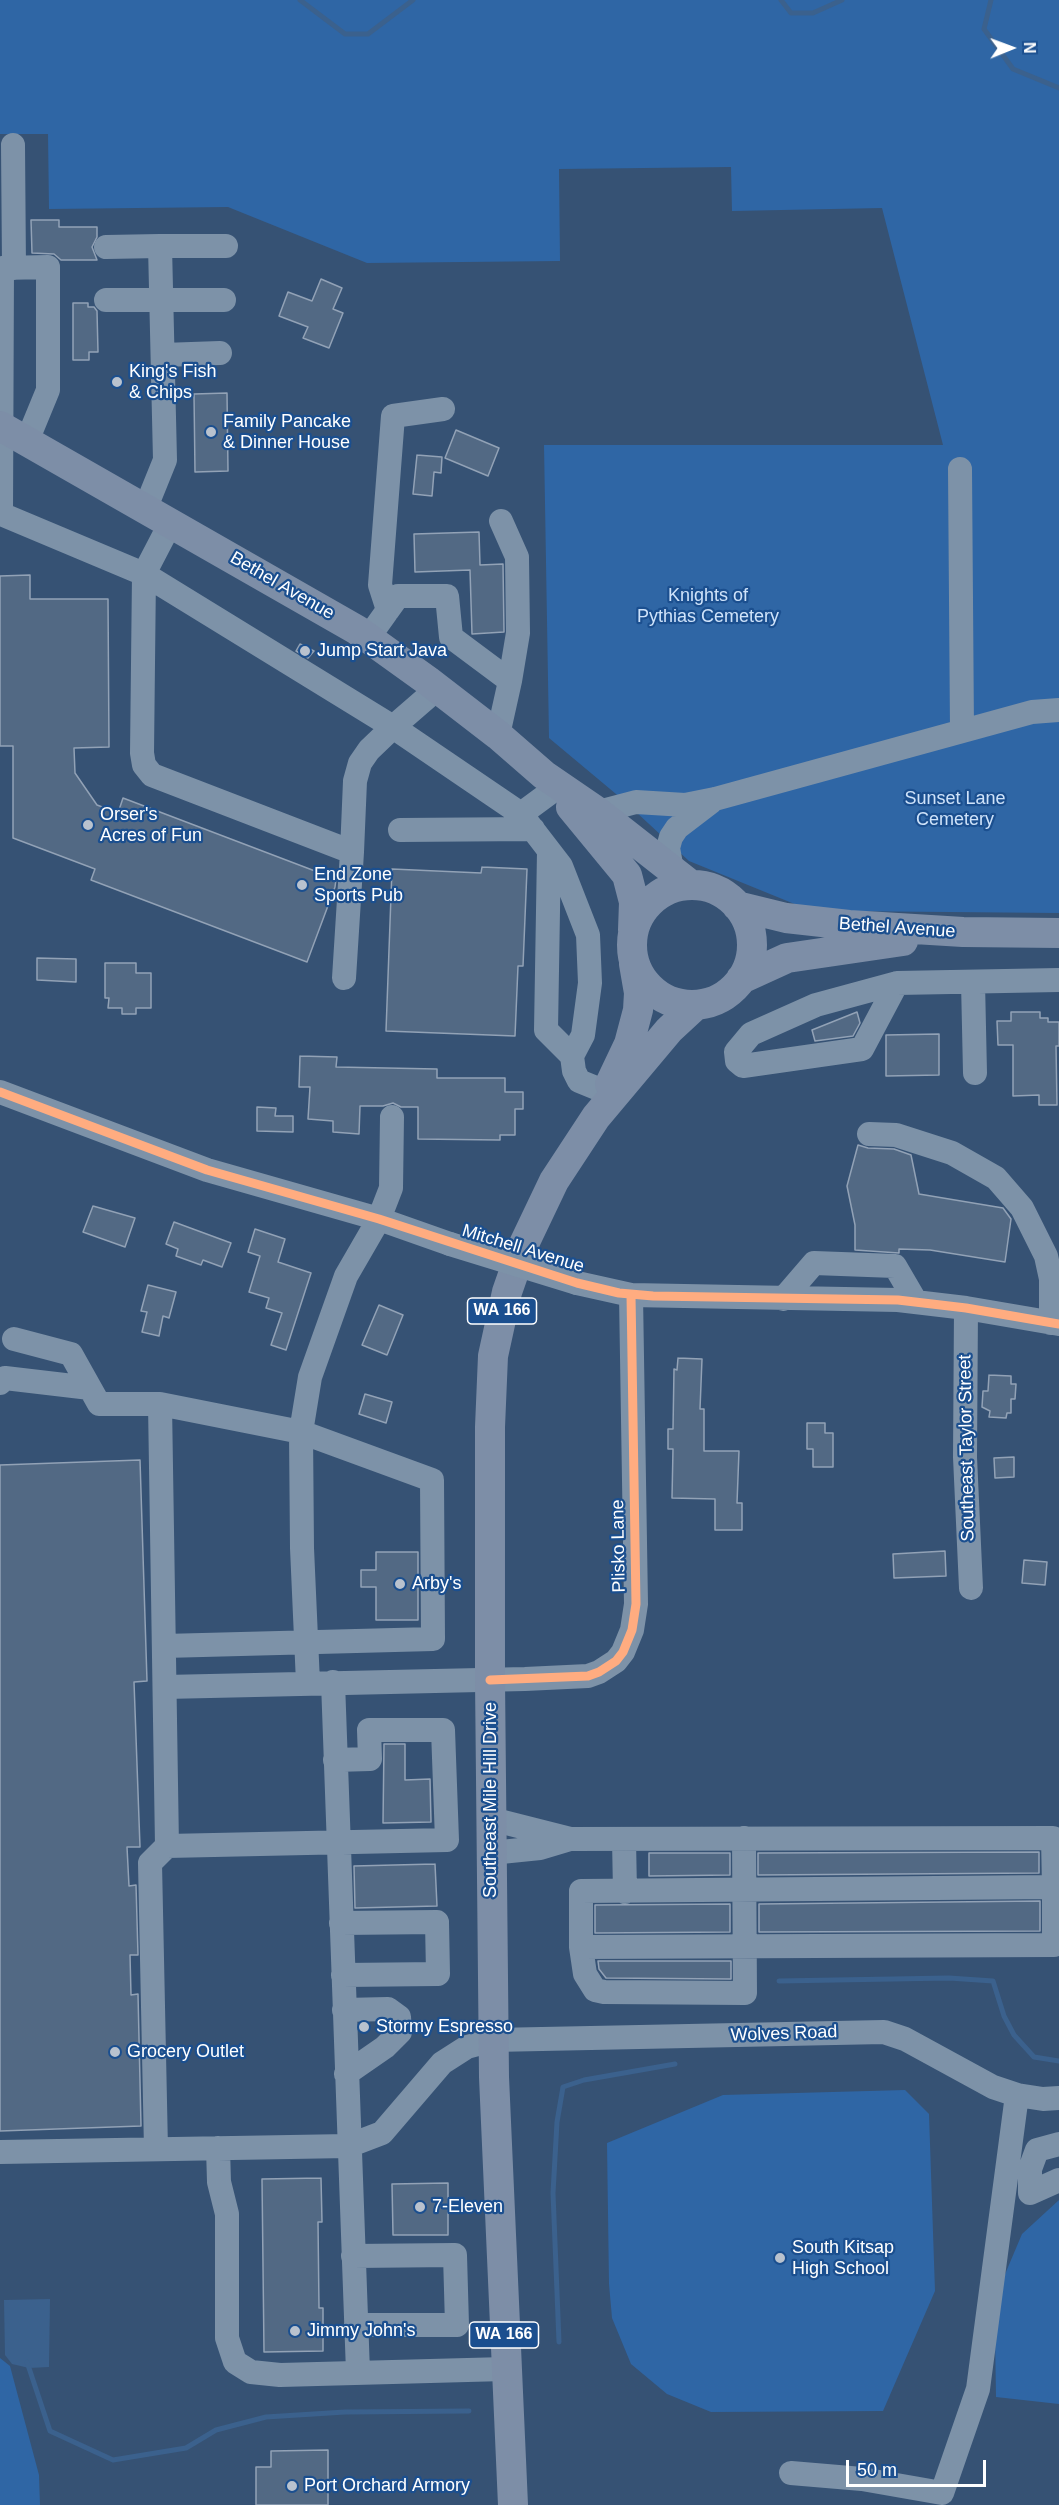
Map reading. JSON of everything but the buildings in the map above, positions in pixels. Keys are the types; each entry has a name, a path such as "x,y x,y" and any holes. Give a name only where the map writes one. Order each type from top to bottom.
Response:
{"main road":[{"name":"Bethel Avenue","path":"1,427 330,613 438,688 498,735 550,782 627,875 634,902 633,946"},
{"name":"Bethel Avenue","path":"550,782 598,812 681,878"},
{"path":"696,1005 675,1002 657,994 646,984 633,946 638,917 648,904 660,894 675,887 681,878 717,890 737,906 746,919 751,934 752,950 741,979"},
{"name":"Bethel Avenue","path":"737,906 786,918 849,925 963,932 1059,933"},
{"path":"741,979 787,958 963,932"},
{"name":"Southeast Mile Hill Drive","path":"513,2505 496,2164 490,1680 490,1400 493,1356 499,1321 523,1246 554,1181 601,1105 629,1044 638,1010 639,993 633,946"},
{"name":"WA 166","path":"696,1005 721,997 741,979"},
{"name":"Southeast Mile Hill Drive","path":"601,1105 675,1024 696,1005"}],"street":[{"path":"13,145 14,268"},
{"path":"146,507 165,460 160,246"},
{"path":"106,247 226,246"},
{"path":"27,441 48,390 48,267 2,268 1,514 144,574 393,727 527,822 561,866 588,935 590,983 583,1035 572,1056 574,1071 579,1081 601,1105"},
{"path":"106,300 224,300"},
{"path":"163,355 220,353"},
{"path":"388,610 380,585 393,416 443,410"},
{"path":"960,469 962,732"},
{"path":"498,735 518,633 517,557 501,521"},
{"path":"171,522 144,574 142,732 144,765 152,775 352,852"},
{"path":"368,638 399,596 447,596 451,637 510,681"},
{"path":"344,978 355,781 360,763 369,750 438,688"},
{"path":"598,812 636,802 685,805 716,799 1032,712 1059,710"},
{"path":"527,822 550,782"},
{"path":"681,878 668,848 671,837 677,828 716,799"},
{"path":"400,830 527,822"},
{"path":"549,851 546,1029 572,1056"},
{"path":"897,983 862,1049 743,1066 737,1061 736,1052 751,1034 816,1005 897,983 1059,980"},
{"path":"973,982 975,1073"},
{"name":"Mitchell Avenue","path":"0,1092 207,1170 379,1220 577,1283 631,1296 916,1302 1055,1323"},
{"path":"308,1683 301,1499 301,1432 310,1377 346,1276 379,1220 391,1188 392,1117"},
{"path":"869,1134 896,1135 952,1153 996,1179 1022,1208 1046,1256 1051,1279 1055,1323"},
{"path":"783,1299 814,1263 895,1266 916,1302"},
{"name":"Plisko Lane","path":"165,1687 588,1676 616,1661 623,1652 632,1629 636,1604 631,1296"},
{"name":"Southeast Taylor Street","path":"966,1308 965,1457 971,1588"},
{"path":"14,1339 71,1354 99,1404 160,1404 301,1432 432,1480 434,1640 164,1646"},
{"path":"0,1383 5,1378 90,1388"},
{"path":"160,1404 167,1846"},
{"path":"333,1682 348,2146 358,2372"},
{"path":"156,2150 150,1863 167,1846 447,1840 443,1730 369,1730 370,1759 335,1760"},
{"path":"491,1819 570,1839"},
{"path":"744,1838 745,1891 745,1993 604,1992 596,1990 585,1974 581,1947 581,1891 745,1891 1054,1887"},
{"path":"491,1853 540,1848 570,1839 1053,1838 1054,1946 581,1947"},
{"path":"624,1839 625,1892"},
{"path":"341,1923 437,1922 438,1974 343,1975"},
{"path":"344,2010 387,2009 399,2017 400,2032 385,2047 346,2074"},
{"name":"Wolves Road","path":"348,2146 382,2133 442,2063 467,2047 494,2040 884,2032 898,2035 993,2086 1017,2095 1044,2099 1059,2098"},
{"path":"792,2473 862,2479 942,2493 978,2389 1017,2095"},
{"path":"1059,2144 1037,2150 1030,2169 1030,2193 1059,2180"},
{"path":"0,2152 348,2146"},
{"path":"218,2148 219,2182 227,2214 227,2338 235,2362 251,2372 280,2375 505,2369"},
{"path":"353,2256 455,2255 457,2325 356,2325"}],"green space":[{"path":"0,0 1059,0 1059,913 837,911 797,905 689,861 622,799 549,738 544,445 943,445 882,208 732,211 731,167 559,169 560,261 367,263 228,207 49,209 48,134 0,134"},
{"path":"905,2090 929,2114 935,2291 883,2411 711,2412 667,2394 631,2364 612,2318 609,2284 607,2143 723,2095"},
{"path":"1059,2200 1059,2404 996,2397 995,2333 1003,2279 1022,2234"},
{"path":"0,2358 10,2366 39,2475 40,2505 0,2505"}],"shaded area":[{"path":"50,2299 49,2367 29,2368 12,2364 5,2355 4,2300"}],"waterway":[{"path":"300,0 345,34 368,34 413,0"},
{"path":"781,0 791,13 813,13 842,0"},
{"path":"991,0 984,29 1013,69 1059,88"},
{"path":"779,1981 949,1978 993,1981 1004,2016 1014,2035 1034,2057 1059,2061"},
{"path":"559,2342 553,2193 557,2122 563,2087 584,2080 675,2064"},
{"path":"27,2362 50,2431 113,2460 186,2448 216,2430 266,2417 345,2412 469,2411"}],"cycle path":[{"path":"0,1092 207,1170 379,1219 577,1283 619,1293 653,1296 898,1300 966,1308 1059,1324"},
{"path":"490,1680 588,1676 616,1661 623,1652 632,1630 636,1604 631,1295"}],"place":[{"name":"King's Fish & Chips","path":"117,382"},
{"name":"Family Pancake & Dinner House","path":"211,432"},
{"name":"Jump Start Java","path":"305,651"},
{"name":"Orser's Acres of Fun","path":"88,825"},
{"name":"End Zone Sports Pub","path":"302,885"},
{"name":"Arby's","path":"400,1584"},
{"name":"Stormy Espresso","path":"364,2027"},
{"name":"Grocery Outlet","path":"115,2052"},
{"name":"7-Eleven","path":"420,2207"},
{"name":"South Kitsap High School","path":"780,2258"},
{"name":"Jimmy John's","path":"295,2331"},
{"name":"Port Orchard Armory","path":"292,2486"}],"park label":[{"name":"Knights of Pythias Cemetery","path":"708,606"},
{"name":"Sunset Lane Cemetery","path":"955,809"}]}
